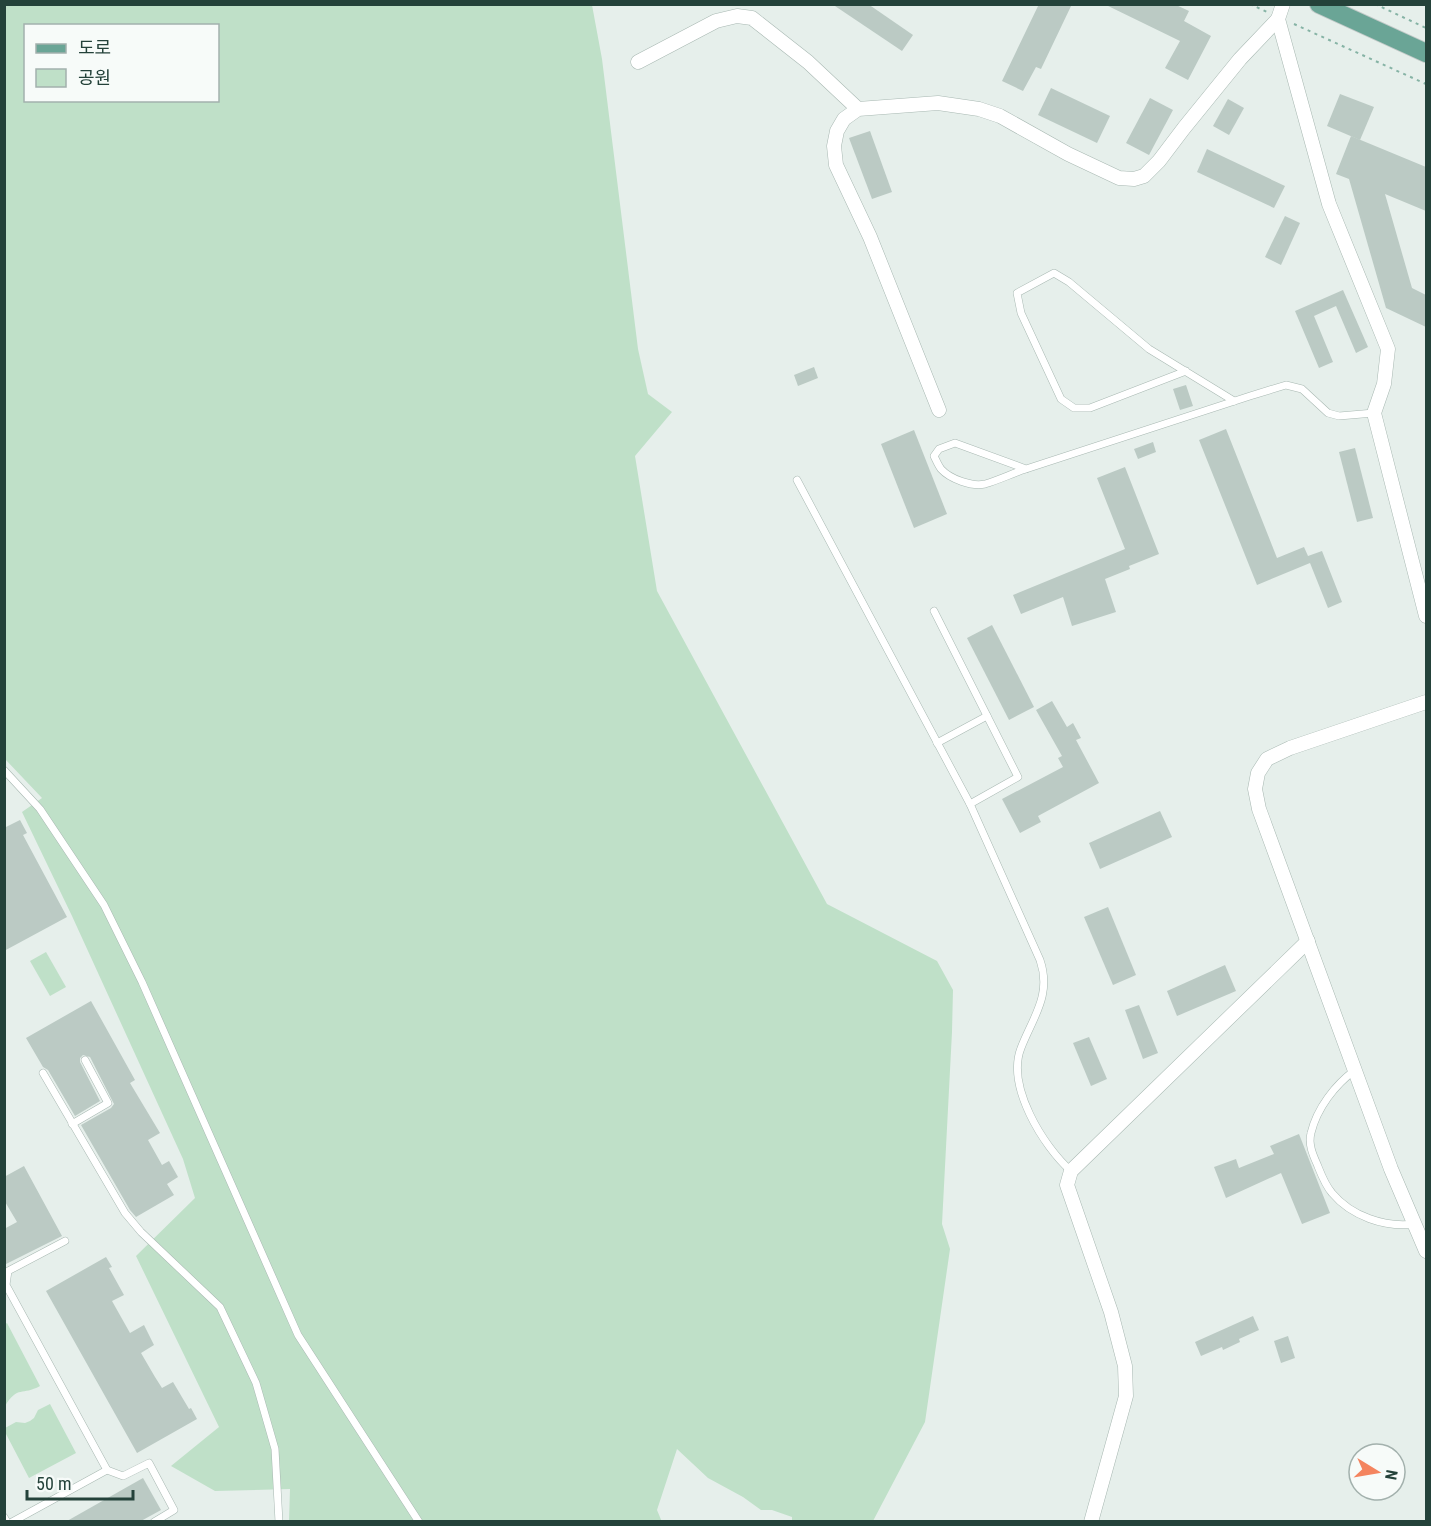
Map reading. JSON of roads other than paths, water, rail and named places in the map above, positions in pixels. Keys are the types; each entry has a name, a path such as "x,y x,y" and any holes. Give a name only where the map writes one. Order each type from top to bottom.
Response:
{"main road":[{"path":"1319,4 1426,53"}],"street":[{"path":"939,410 870,237 836,165 834,146 837,131 844,119 858,109 938,103 979,109 1000,116 1068,154 1119,178 1134,179 1144,176 1160,161 1240,59 1280,14"},
{"path":"1280,14 1329,204 1388,349 1384,384 1374,413 1426,616"},
{"path":"638,62 716,21 737,16 752,18 808,62 858,109"},
{"path":"1426,702 1290,748 1267,759 1258,773 1256,789 1259,809 1391,1169 1426,1251"},
{"path":"1091,1521 1126,1396 1125,1366 1111,1312 1068,1185 1071,1172 1308,941"}],"lane":[{"path":"1186,371 1090,408 1074,408 1061,399 1021,313 1017,293 1054,273 1069,282 1149,349 1186,371 1234,401"},
{"path":"1026,469 955,443 939,449 934,456 941,469 956,479 984,484 1286,385 1302,389 1328,413 1339,416 1374,413"},
{"path":"797,480 970,804 1044,973 1038,1012 1020,1049 1016,1065 1017,1080 1038,1128 1056,1158 1071,1172"},
{"path":"934,611 1018,777 970,804"},
{"path":"937,743 987,717"},
{"path":"4,770 40,809 104,905 142,982 298,1335 419,1521"},
{"path":"72,1124 108,1103 85,1060"},
{"path":"1355,1070 1343,1078 1326,1099 1310,1134 1313,1156 1330,1191 1343,1204 1359,1214 1382,1223 1404,1226 1415,1224"},
{"path":"43,1073 125,1213 141,1232 220,1307 256,1383 275,1449 279,1521"},
{"path":"65,1241 8,1271 5,1285 107,1470 123,1476 149,1463 174,1510 154,1521"},
{"path":"12,1521 107,1470"},
{"path":"4,1517 7,1521"}]}
